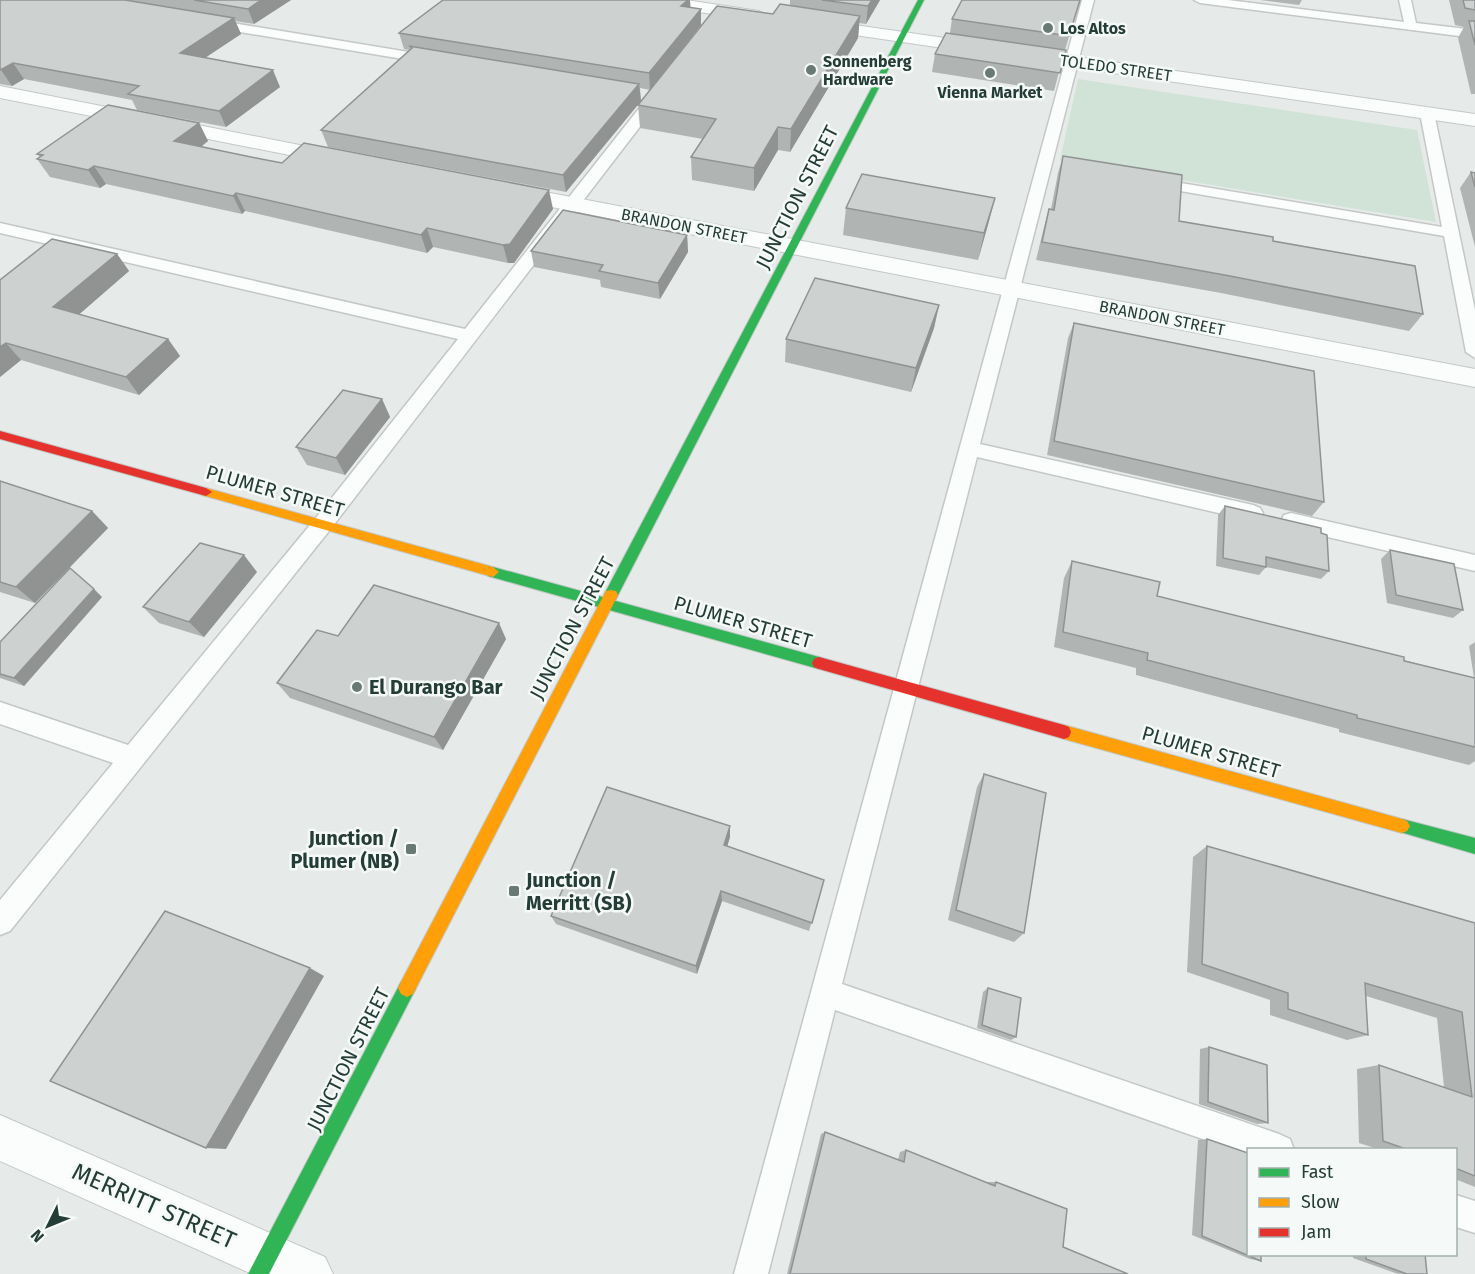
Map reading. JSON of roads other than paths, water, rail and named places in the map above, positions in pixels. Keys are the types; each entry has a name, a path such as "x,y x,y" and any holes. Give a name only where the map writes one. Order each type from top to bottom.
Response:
{"street":[{"path":"651,0 778,18"},
{"name":"JUNCTION STREET","path":"278,1268 607,604 921,0"},
{"name":"TOLEDO STREET","path":"800,22 1475,120"},
{"path":"0,92 363,163"},
{"name":"BRANDON STREET","path":"491,188 1475,378"},
{"name":"PLUMER STREET","path":"0,435 1475,846"},
{"name":"MERRITT STREET","path":"0,1138 278,1268"}],"lane":[{"path":"751,1274 1010,289 1049,164 1071,61 1088,0"},
{"path":"1200,0 1475,34"},
{"path":"1405,0 1411,26"},
{"path":"199,21 445,62"},
{"path":"0,921 322,525 573,204 654,94"},
{"path":"1427,113 1475,352"},
{"path":"1137,179 1451,233"},
{"path":"0,228 470,336"},
{"path":"968,448 1475,563"},
{"path":"0,713 132,758"},
{"path":"825,992 1276,1148"},
{"path":"1457,1212 1475,1217"}],"place":[{"name":"Los Altos","path":"1048,28"},
{"name":"Sonnenberg Hardware","path":"811,70"},
{"name":"Vienna Market","path":"990,73"},
{"name":"El Durango Bar","path":"357,687"},
{"name":"Junction / Plumer (NB)","path":"411,849"},
{"name":"Junction / Merritt (SB)","path":"514,891"}]}
